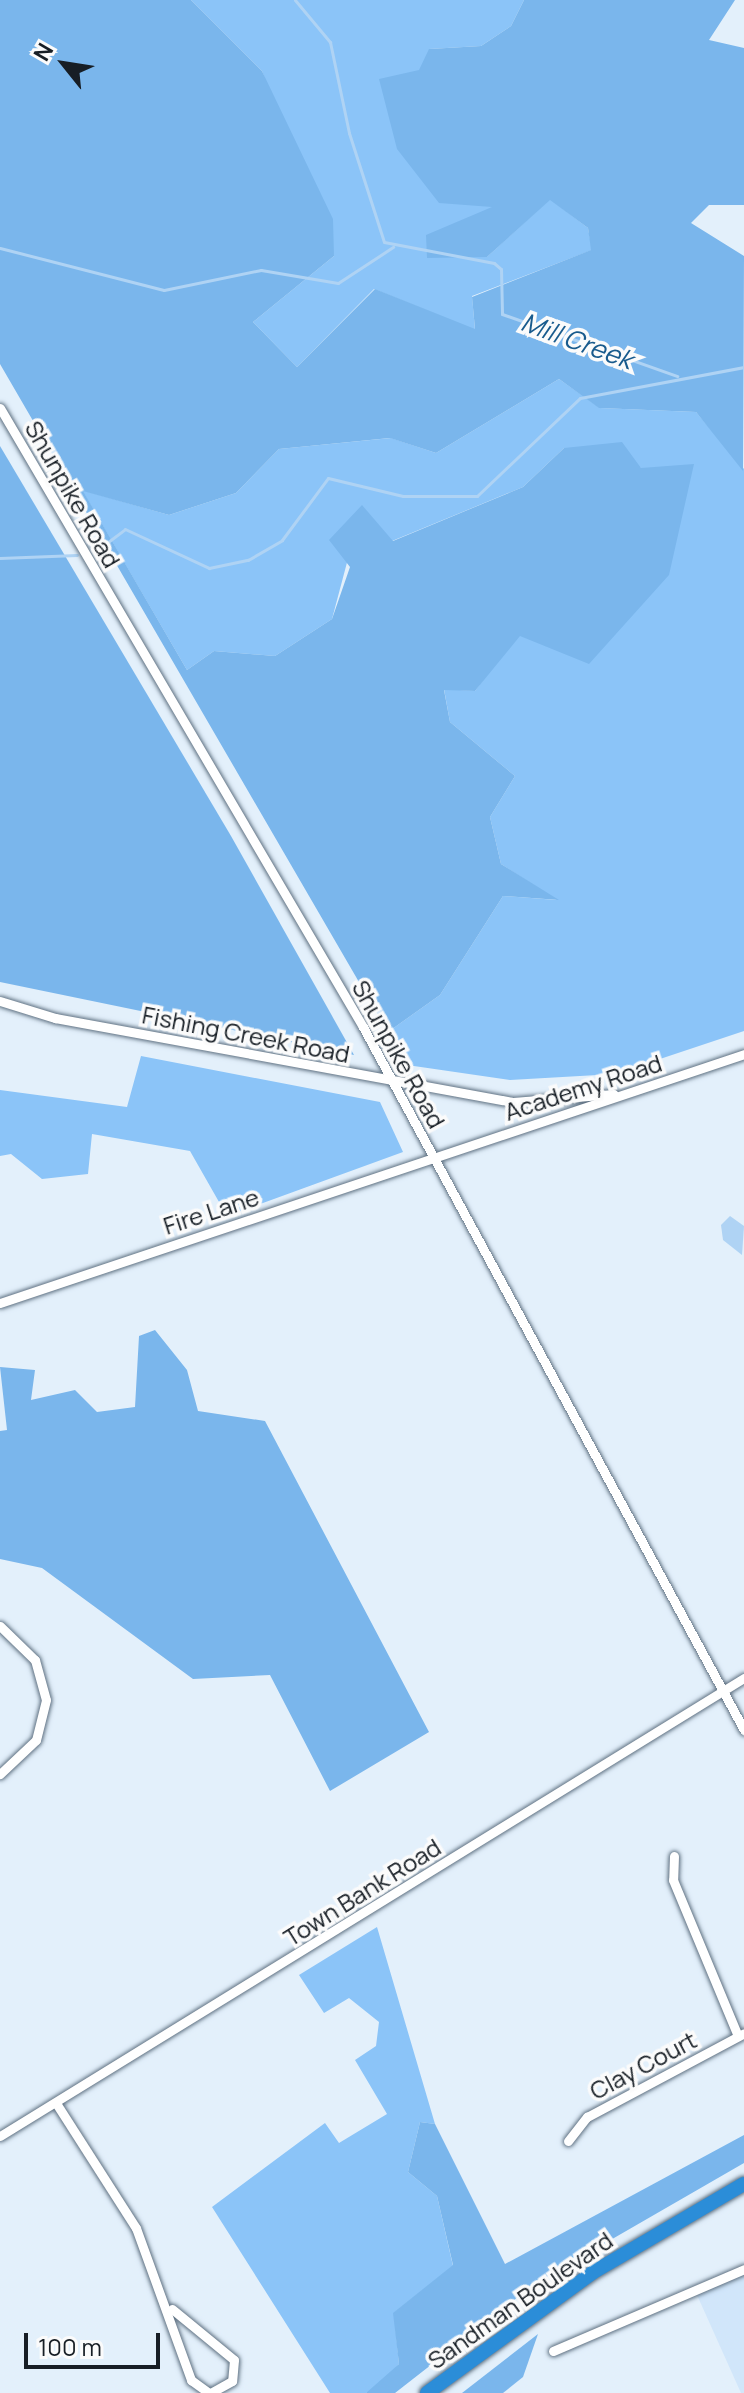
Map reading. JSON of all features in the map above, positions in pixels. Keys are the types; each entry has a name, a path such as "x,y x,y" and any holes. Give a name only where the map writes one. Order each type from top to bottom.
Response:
{"highway":[{"name":"Sandman Boulevard","path":"427,2393 640,2244 744,2184"},
{"name":"Sandman Boulevard","path":"640,2244 744,2191"}],"street":[{"name":"Shunpike Road","path":"0,408 393,1082 727,1689 744,1730"},
{"name":"Fishing Creek Road","path":"0,1001 393,1082 513,1102 629,1093"},
{"name":"Academy Road","path":"435,1158 744,1054"},
{"name":"Fire Lane","path":"0,1303 435,1158"},
{"path":"0,1626 35,1660 46,1700 36,1740 0,1774"},
{"name":"Town Bank Road","path":"0,2136 744,1678"},
{"path":"674,1856 673,1880 741,2034"},
{"name":"Clay Court","path":"568,2141 587,2117 741,2034"},
{"path":"56,2103 136,2228 166,2299 191,2380 209,2393 232,2381 234,2360 181,2322 166,2299"},
{"path":"553,2351 744,2269"}],"shaded area":[{"path":"0,0 191,0 262,71 333,219 334,256 253,322 297,367 375,289 475,329 472,297 591,250 588,228 550,200 487,257 427,258 426,235 492,207 439,203 397,149 379,79 419,70 429,49 481,46 511,26 524,0 735,0 709,40 744,48 744,205 709,205 691,223 744,256 743,471 696,412 599,408 559,379 436,453 390,438 279,449 236,493 169,515 83,491 187,670 214,651 275,656 332,619 350,567 329,540 362,505 393,541 523,487 564,448 622,442 641,468 694,464 669,575 589,664 520,636 475,691 444,690 450,722 515,776 490,817 501,864 559,900 503,896 440,995 388,1032 0,364"},
{"path":"191,0 524,0 511,26 481,46 429,49 494,207 487,257 550,199 588,228 592,250 472,296 475,330 374,289 297,367 253,322 334,256 262,71"},
{"path":"559,379 600,408 696,412 744,469 744,1031 615,1074 510,1080 407,1065 388,1032 440,995 503,896 557,900 501,864 490,817 515,776 450,722 444,689 475,691 641,468 564,448 523,487 392,541 362,506 332,619 275,656 214,651 187,670 82,490 169,515 236,493 279,449 391,438 436,453"},
{"path":"0,446 231,836 354,1055 0,982"},
{"path":"141,1056 380,1102 403,1152 227,1216 190,1151 92,1134 88,1174 42,1179 11,1154 0,1156 0,1090 127,1107"},
{"path":"730,1216 744,1226 742,1255 723,1240 721,1225"},
{"path":"155,1330 187,1370 198,1411 265,1421 429,1732 330,1791 270,1675 193,1679 42,1568 0,1559 0,1431 7,1430 0,1367 35,1370 31,1400 75,1390 97,1412 135,1407 139,1336"},
{"path":"377,1927 435,2124 420,2122 408,2172 437,2196 453,2266 394,2313 399,2364 382,2385 366,2393 330,2393 212,2207 325,2123 339,2143 387,2114 355,2060 376,2046 379,2022 349,1998 324,2013 299,1975"},
{"path":"420,2122 435,2124 505,2264 744,2135 744,2163 536,2283 395,2393 366,2393 399,2364 393,2313 453,2265 437,2196 408,2172"},
{"path":"744,2275 744,2393 741,2393 697,2295"},
{"path":"538,2334 523,2377 503,2393 462,2393"}],"waterway":[{"name":"Mill Creek","path":"295,0 330,42 349,133 384,242 494,263 501,269 502,314 677,376"},
{"path":"0,248 164,290 261,270 338,283 393,247"},
{"path":"100,548 125,529 209,568 248,560 282,540 328,478 403,496 477,496 580,398 744,367"},
{"path":"0,558 77,555"}]}
